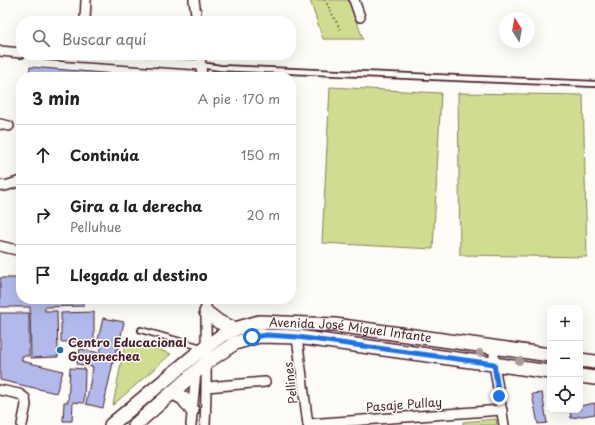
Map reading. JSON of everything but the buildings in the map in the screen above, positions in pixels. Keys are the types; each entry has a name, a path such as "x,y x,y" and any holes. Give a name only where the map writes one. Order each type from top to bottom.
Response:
{"main road":[{"path":"206,312 219,322 235,329"},
{"name":"Avenida José Miguel Infante","path":"111,425 205,348 235,329 259,322 313,323 494,346 547,355"},
{"name":"Avenida José Miguel Infante","path":"134,425 173,393 207,362 235,343 245,339 267,335 297,337 547,372"},
{"path":"583,360 595,362"},
{"path":"583,376 595,378"},
{"path":"173,393 183,398 192,410"}],"street":[{"path":"85,16 86,0"},
{"path":"194,0 196,16"},
{"path":"354,0 360,17"},
{"path":"0,52 16,53"},
{"path":"136,60 201,65"},
{"path":"200,60 202,72"},
{"path":"0,185 5,186 16,183"},
{"path":"0,246 16,250"},
{"path":"205,425 207,388 207,362 205,348 206,304"},
{"name":"Pellines","path":"297,337 308,425"},
{"path":"494,346 494,364 504,425"},
{"path":"191,425 195,373 205,348"},
{"path":"207,388 265,382"},
{"path":"0,390 19,394 25,398 26,405 22,425"},
{"name":"Pasaje Pullay","path":"308,425 502,410"}],"lane":[{"path":"201,65 228,68 595,84"},
{"path":"141,330 205,348"}],"path":[{"path":"325,0 340,29"}],"green space":[{"path":"310,0 349,0 363,39 323,39"},
{"path":"330,87 441,93 433,249 322,243"},
{"path":"458,93 583,95 587,257 460,255"},
{"path":"126,338 171,354 113,405"},
{"path":"496,419 497,425 463,425 463,422"}],"place":[{"name":"Centro Educacional Goyenechea","path":"60,350"}],"route":[{"path":"252,337 267,335 297,337 494,364 499,396"}]}
